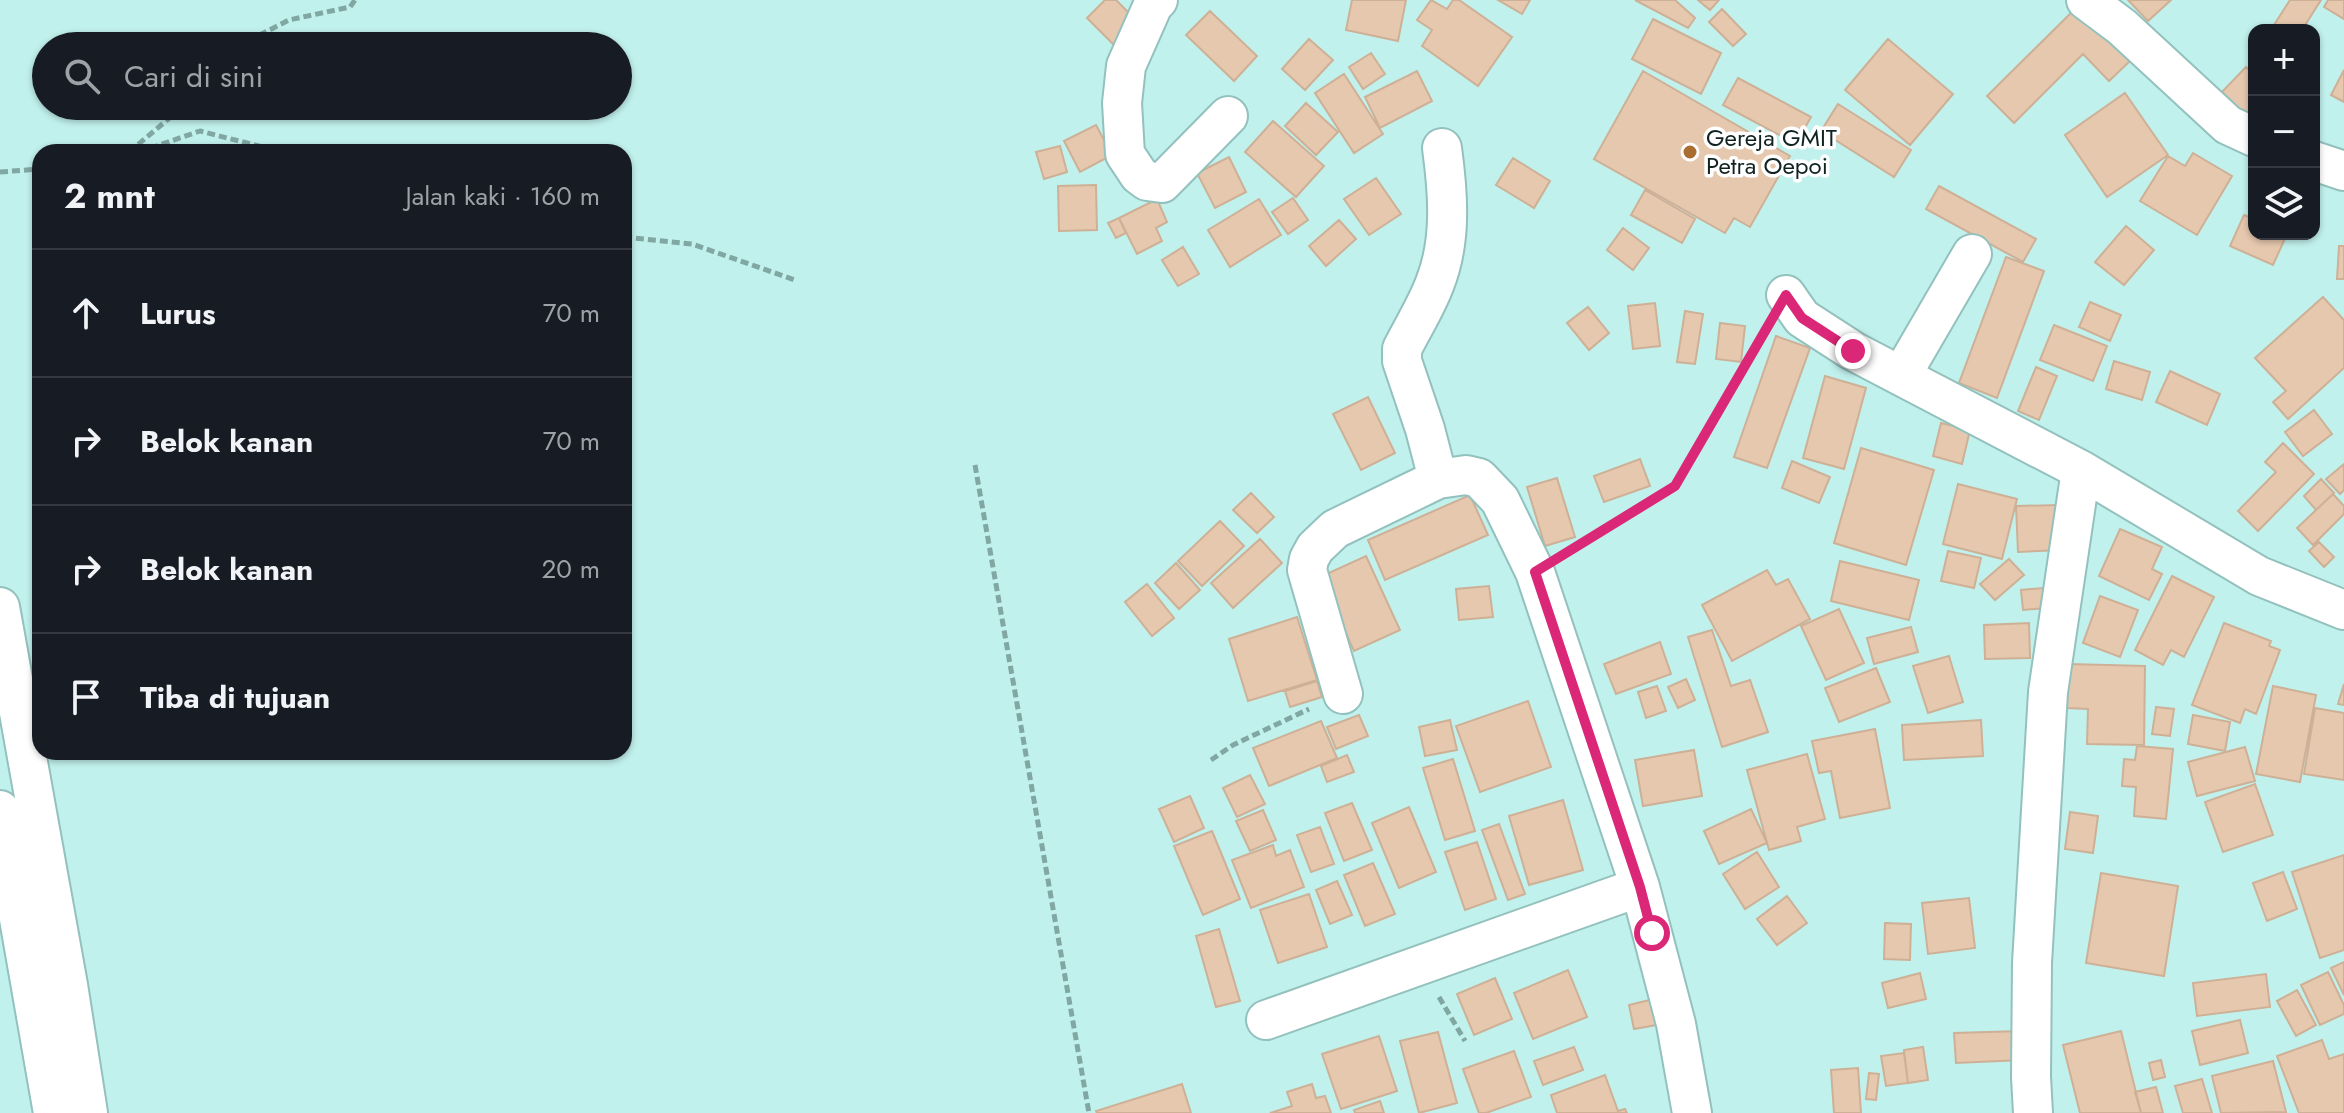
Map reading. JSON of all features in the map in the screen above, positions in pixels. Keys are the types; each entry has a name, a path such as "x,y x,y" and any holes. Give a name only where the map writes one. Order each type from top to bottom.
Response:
{"street":[{"path":"1158,0 1126,66 1122,103 1125,154 1139,175 1147,181 1162,183 1228,116"},
{"path":"2086,0 2122,27 2228,125 2248,134"},
{"path":"1438,479 1402,361 1402,349 1435,283 1445,250 1448,189 1442,148"},
{"path":"2320,163 2344,171"},
{"path":"1901,376 1972,254"},
{"path":"1786,295 1802,318 1853,351 2081,470 2259,576 2344,610"},
{"path":"2033,1113 2032,963 2048,692 2081,470"},
{"path":"1343,694 1307,570 1309,559 1335,529 1438,479 1466,475 1479,478 1500,500 1535,572 1640,887 1676,1024 1692,1113"},
{"path":"0,607 88,1113"},
{"path":"0,810 53,1113"},
{"path":"1266,1020 1640,887"}],"path":[{"path":"265,32 289,20 350,7 355,0"},
{"path":"139,144 167,120"},
{"path":"162,144 200,131 251,144"},
{"path":"0,172 32,170"},
{"path":"632,238 692,244 795,280"},
{"path":"1535,572 1675,486 1786,295"},
{"path":"975,465 1089,1113"},
{"path":"1211,760 1233,745 1343,694"},
{"path":"1421,965 1465,1041"}],"building":[{"path":"1105,0 1116,0 1137,21 1114,45 1087,18"},
{"path":"1352,0 1406,0 1398,41 1346,30"},
{"path":"1431,0 1447,9 1453,0 1459,0 1512,37 1478,86 1422,46 1432,30 1417,20"},
{"path":"1498,0 1530,0 1522,14"},
{"path":"1635,0 1675,0 1695,18 1688,28"},
{"path":"1698,0 1719,0 1710,10"},
{"path":"2128,0 2171,0 2148,21"},
{"path":"2290,0 2321,0 2306,24 2275,24"},
{"path":"2328,0 2344,0 2344,19 2324,7"},
{"path":"2077,7 2130,61 2109,81 2083,54 2014,123 1987,96"},
{"path":"1722,9 1746,34 1733,46 1709,22"},
{"path":"1210,11 1257,56 1234,81 1186,35"},
{"path":"1653,19 1721,53 1701,94 1632,59"},
{"path":"1309,39 1333,60 1305,90 1282,69"},
{"path":"1888,39 1953,94 1910,145 1845,90"},
{"path":"1371,53 1385,74 1363,89 1349,67"},
{"path":"2246,67 2248,69 2248,117 2222,92"},
{"path":"2344,70 2344,102 2331,95"},
{"path":"1417,71 1432,101 1380,128 1365,97"},
{"name":"Gereja GMIT Petra Oepoi","path":"1643,71 1790,156 1750,227 1734,218 1725,233 1594,159"},
{"path":"1344,74 1383,134 1354,153 1315,93"},
{"path":"1738,78 1811,117 1796,144 1723,105"},
{"path":"2125,93 2168,155 2107,197 2065,135"},
{"path":"1306,103 1338,132 1316,155 1285,126"},
{"path":"1838,104 1911,150 1894,177 1821,131"},
{"path":"1273,121 1324,166 1296,197 1245,152"},
{"path":"1096,125 1112,155 1080,172 1064,141"},
{"path":"1060,146 1067,172 1044,179 1036,152"},
{"path":"2193,153 2232,176 2197,235 2140,201 2168,156 2185,166"},
{"path":"1229,157 1246,192 1215,208 1197,173"},
{"path":"1513,158 1550,181 1534,208 1496,185"},
{"path":"1376,178 1401,214 1369,235 1344,199"},
{"path":"1096,185 1097,230 1059,231 1058,186"},
{"path":"1939,186 2036,239 2023,262 1926,209"},
{"path":"1645,190 1695,219 1682,243 1631,215"},
{"path":"1293,198 1308,220 1288,234 1272,212"},
{"path":"1157,199 1167,222 1156,228 1162,241 1137,254 1119,218"},
{"path":"1259,199 1281,235 1230,267 1208,230"},
{"path":"2244,215 2248,217 2248,240 2284,240 2273,265 2230,246"},
{"path":"1119,218 1126,233 1116,238 1108,223"},
{"path":"1339,220 1356,239 1326,266 1309,246"},
{"path":"2126,226 2154,250 2124,285 2095,262"},
{"path":"1623,228 1649,248 1633,270 1607,250"},
{"path":"2339,246 2344,246 2344,279 2337,279"},
{"path":"1183,247 1199,274 1178,286 1162,260"},
{"path":"2006,257 2044,271 1997,398 1959,383"},
{"path":"2323,297 2344,320 2344,368 2288,419 2273,402 2286,391 2255,358"},
{"path":"2090,302 2121,315 2110,341 2079,327"},
{"path":"1655,303 1660,346 1633,349 1628,306"},
{"path":"1588,307 1609,333 1589,350 1567,323"},
{"path":"1685,311 1703,314 1695,364 1677,362"},
{"path":"1720,323 1745,326 1741,362 1716,359"},
{"path":"2054,325 2107,346 2093,381 2040,360"},
{"path":"1776,336 1810,348 1767,468 1734,457"},
{"path":"2114,361 2150,372 2142,400 2106,389"},
{"path":"2036,367 2057,376 2039,420 2018,411"},
{"path":"2170,371 2220,394 2207,425 2156,402"},
{"path":"1825,376 1866,388 1844,469 1803,458"},
{"path":"1368,397 1395,453 1361,470 1333,414"},
{"path":"2314,410 2332,434 2303,456 2285,432"},
{"path":"1941,423 1970,430 1962,464 1933,456"},
{"path":"2283,443 2314,474 2258,531 2238,511 2276,472 2265,462"},
{"path":"1861,448 1934,470 1906,565 1834,543"},
{"path":"1640,459 1650,486 1604,502 1594,476"},
{"path":"1792,461 1830,477 1819,503 1782,488"},
{"path":"2344,464 2344,490 2340,494 2326,479"},
{"path":"1557,478 1575,537 1545,546 1527,487"},
{"path":"2321,479 2334,493 2316,510 2304,496"},
{"path":"1958,484 2017,499 2002,559 1943,544"},
{"path":"1251,493 1274,517 1257,533 1233,510"},
{"path":"2333,494 2344,506 2344,514 2313,545 2297,528"},
{"path":"1470,495 1488,535 1385,580 1368,540"},
{"path":"2059,505 2061,550 2018,552 2016,506"},
{"path":"1220,521 1244,546 1202,586 1178,561"},
{"path":"2120,529 2162,547 2152,569 2162,574 2149,600 2099,576"},
{"path":"1260,539 1282,563 1233,608 1211,583"},
{"path":"2319,542 2334,557 2324,567 2309,551"},
{"path":"1948,551 1981,558 1974,588 1941,581"},
{"path":"1366,556 1400,630 1354,651 1320,577"},
{"path":"2009,559 2024,575 1995,600 1980,584"},
{"path":"1840,561 1919,580 1909,620 1831,601"},
{"path":"1176,563 1200,590 1179,609 1155,583"},
{"path":"1767,570 1776,585 1788,579 1810,619 1732,661 1702,605"},
{"path":"2172,576 2214,597 2184,657 2171,650 2163,665 2135,650"},
{"path":"1147,584 1174,618 1152,636 1125,602"},
{"path":"1489,586 1493,617 1459,620 1456,589"},
{"path":"2044,588 2046,608 2023,610 2021,590"},
{"path":"2100,596 2138,610 2120,657 2083,643"},
{"path":"1839,609 1864,663 1826,680 1801,626"},
{"path":"1297,617 1317,680 1248,701 1229,639"},
{"path":"2029,623 2030,658 1985,659 1984,625"},
{"path":"2224,623 2271,641 2269,646 2280,650 2256,714 2245,709 2240,723 2192,705"},
{"path":"1911,627 1918,652 1874,664 1867,638"},
{"path":"1712,630 1731,686 1750,680 1768,732 1722,747 1688,637"},
{"path":"1660,642 1671,674 1616,694 1604,664"},
{"path":"1949,656 1963,702 1928,713 1913,666"},
{"path":"2068,664 2145,666 2144,745 2087,744 2088,709 2067,708"},
{"path":"1876,668 1890,702 1839,722 1825,688"},
{"path":"1686,679 1695,700 1678,708 1668,687"},
{"path":"1317,681 1322,697 1290,707 1285,691"},
{"path":"2344,684 2344,705 2338,704"},
{"path":"1657,686 1666,711 1646,718 1638,692"},
{"path":"2273,686 2316,695 2300,782 2256,774"},
{"path":"1528,701 1551,767 1480,792 1456,726"},
{"path":"2156,707 2174,709 2170,736 2152,734"},
{"path":"2315,708 2344,713 2344,780 2304,774"},
{"path":"1359,715 1368,736 1336,749 1327,727"},
{"path":"2193,715 2230,722 2225,751 2188,744"},
{"path":"1450,720 1457,750 1425,756 1419,727"},
{"path":"1981,720 1983,756 1904,760 1902,725"},
{"path":"1321,721 1337,758 1269,786 1253,748"},
{"path":"1875,729 1890,808 1840,818 1831,771 1819,773 1812,741"},
{"path":"2137,746 2173,749 2166,819 2134,816 2136,787 2122,786 2124,759 2135,760"},
{"path":"2245,747 2255,781 2197,796 2188,762"},
{"path":"1694,750 1702,796 1643,806 1635,760"},
{"path":"1807,754 1825,819 1797,827 1801,841 1769,850 1747,770"},
{"path":"1347,755 1354,772 1327,782 1321,766"},
{"path":"1453,759 1475,831 1445,840 1423,768"},
{"path":"1250,775 1265,804 1237,817 1223,788"},
{"path":"2255,784 2273,835 2223,852 2205,802"},
{"path":"1190,796 1204,828 1174,842 1159,809"},
{"path":"1563,800 1583,870 1529,885 1509,816"},
{"path":"1352,803 1372,850 1344,861 1325,813"},
{"path":"1409,807 1436,872 1399,888 1372,823"},
{"path":"1751,809 1767,843 1719,864 1704,831"},
{"path":"1263,810 1276,840 1250,851 1236,821"},
{"path":"2070,812 2098,816 2093,853 2065,849"},
{"path":"1499,824 1525,894 1508,900 1482,830"},
{"path":"1320,827 1334,864 1311,872 1297,835"},
{"path":"1212,831 1240,899 1203,915 1174,846"},
{"path":"1477,842 1496,899 1465,910 1445,852"},
{"path":"1273,845 1276,856 1290,850 1304,887 1251,908 1232,860"},
{"path":"1757,852 1779,887 1745,909 1723,874"},
{"path":"2344,855 2344,950 2320,958 2292,872"},
{"path":"1373,863 1395,914 1365,926 1344,875"},
{"path":"2283,872 2297,909 2267,921 2253,883"},
{"path":"2101,873 2178,886 2164,976 2086,963"},
{"path":"1337,881 1352,915 1330,924 1316,890"},
{"path":"1309,894 1327,947 1278,963 1260,910"},
{"path":"1787,896 1807,923 1777,945 1757,919"},
{"path":"1969,898 1975,948 1928,954 1922,903"},
{"path":"1885,923 1911,924 1910,960 1884,959"},
{"path":"1219,929 1240,1001 1216,1007 1196,936"},
{"path":"2344,962 2344,995 2331,968"},
{"path":"1568,970 1587,1017 1533,1039 1514,993"},
{"path":"2328,972 2344,1005 2344,1014 2320,1025 2301,985"},
{"path":"1920,973 1926,999 1888,1008 1882,983"},
{"path":"2266,974 2270,1007 2197,1016 2193,983"},
{"path":"1495,978 1512,1019 1474,1035 1457,994"},
{"path":"2297,990 2316,1025 2296,1036 2277,1001"},
{"path":"1662,997 1668,1023 1634,1029 1629,1005"},
{"path":"2240,1020 2248,1053 2200,1065 2192,1031"},
{"path":"2021,1031 2022,1060 1956,1063 1954,1033"},
{"path":"2121,1031 2141,1113 2080,1113 2063,1045"},
{"path":"1438,1032 1457,1103 1419,1113 1400,1041"},
{"path":"1379,1036 1397,1091 1341,1109 1322,1054"},
{"path":"2322,1040 2329,1059 2344,1054 2344,1113 2299,1113 2277,1056"},
{"path":"1574,1047 1583,1070 1543,1085 1534,1061"},
{"path":"1923,1047 1928,1080 1908,1083 1904,1050"},
{"path":"1514,1051 1531,1097 1479,1113 1463,1069"},
{"path":"1904,1053 1908,1083 1886,1086 1881,1056"},
{"path":"2161,1060 2165,1077 2153,1080 2149,1063"},
{"path":"2273,1061 2286,1112 2221,1113 2212,1076"},
{"path":"1858,1068 1861,1113 1834,1113 1831,1070"},
{"path":"1869,1073 1879,1074 1876,1100 1866,1099"},
{"path":"1605,1075 1618,1111 1625,1109 1627,1113 1557,1113 1551,1095"},
{"path":"2202,1079 2212,1113 2183,1113 2175,1086"},
{"path":"1182,1084 1191,1113 1096,1111"},
{"path":"1312,1084 1316,1098 1325,1096 1331,1113 1270,1113 1292,1106 1287,1092"},
{"path":"2156,1087 2163,1113 2141,1113 2135,1092"},
{"path":"1380,1101 1384,1113 1355,1113 1354,1110"}],"place":[{"name":"Gereja GMIT Petra Oepoi","path":"1690,152"}],"route":[{"path":"1652,933 1640,887 1535,572 1675,486 1786,295 1802,318 1853,351"}]}
